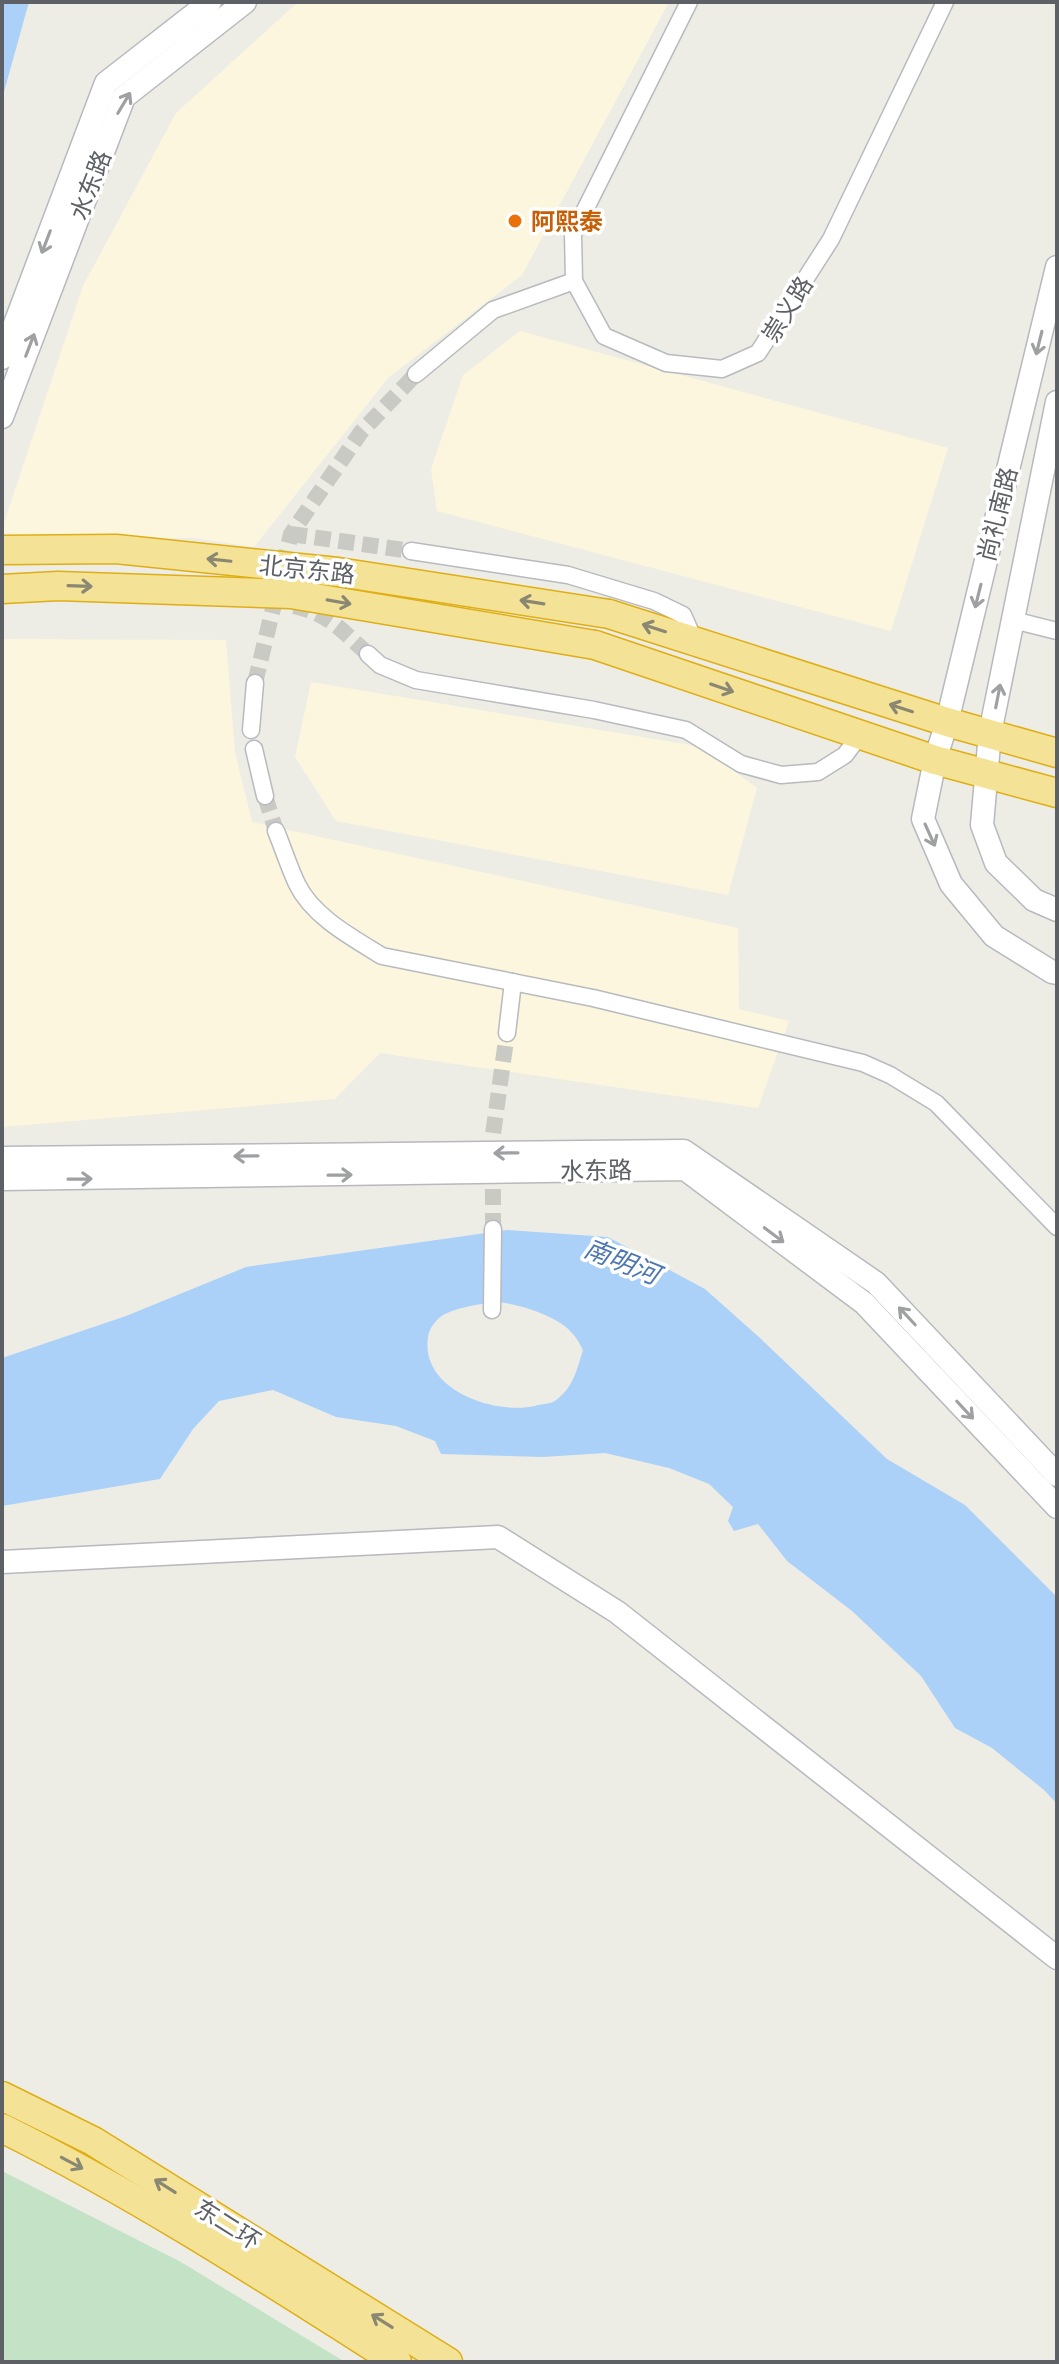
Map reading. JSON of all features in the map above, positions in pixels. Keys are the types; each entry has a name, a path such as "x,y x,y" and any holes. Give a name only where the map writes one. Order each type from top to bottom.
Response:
{"highway":[{"name":"北京东路","path":"2,550 116,549 338,572 609,614 947,722 1057,753"},
{"name":"北京东路","path":"2,589 58,586 291,594 595,645 935,760 1057,793"},
{"name":"东二环","path":"2,2096 93,2141 397,2362"},
{"name":"东二环","path":"2,2128 248,2252 448,2362"}],"main road":[{"name":"水东路","path":"2,358 106,83 210,2"},
{"name":"水东路","path":"2,417 124,97 245,2"},
{"name":"尚礼南路","path":"1057,267 923,819 951,884 994,936 1057,973"},
{"name":"尚礼南路","path":"1057,402 990,733 982,825 996,863 1034,900 1057,910"},
{"name":"水东路","path":"2,1158 684,1151 876,1283 1057,1475"},
{"name":"水东路","path":"2,1179 685,1169 864,1303 1057,1507"},
{"path":"2,1562 498,1537 617,1612 1057,1958"}],"street":[{"name":"崇义路","path":"689,2 573,234 574,281 604,336 666,363 722,369 758,353 831,239 945,2"},
{"path":"416,374 493,310 574,281"},
{"path":"411,551 568,575 654,601 683,615 695,642"},
{"path":"1013,620 1057,631"},
{"path":"368,654 380,665 416,680 594,710 686,730 741,764 781,775 818,772 845,755 860,735"},
{"path":"251,730 255,683"},
{"path":"254,749 265,796"},
{"path":"276,831 298,887 318,912 382,956 593,998 863,1063 936,1103 1057,1227"},
{"path":"507,1033 513,982"},
{"path":"492,1310 493,1229"}],"shaded area":[{"path":"298,2 669,2 522,275 389,377 254,547 194,538 2,537 2,529 83,286 176,113"},
{"path":"520,331 948,448 891,631 437,511 431,469 463,375"},
{"path":"2,639 226,640 235,752 252,822 738,928 739,1009 789,1021 758,1108 380,1053 335,1099 2,1127"},
{"path":"311,682 702,747 757,788 728,895 336,821 295,757"}],"green space":[{"path":"2,2171 181,2262 345,2362 2,2362"}],"water":[{"path":"2,2 29,2 2,99"},
{"name":"南明河","path":"507,1230 608,1237 705,1289 887,1459 965,1505 1057,1597 1057,1804 992,1748 955,1728 921,1676 852,1611 787,1561 758,1524 734,1531 728,1521 733,1507 709,1484 669,1468 605,1453 543,1457 441,1454 435,1441 396,1426 336,1417 273,1390 219,1401 193,1429 160,1479 2,1506 2,1358 126,1316 246,1267","holes":["508,1303 558,1321 583,1350 570,1385 553,1402 518,1408 481,1402 463,1395 448,1384 436,1371 429,1356 428,1337 439,1318 451,1311 472,1306"]}],"tunnel":[{"path":"255,683 291,534 361,432 416,374"},
{"path":"291,534 411,551"},
{"path":"294,606 326,619 368,654"},
{"path":"265,796 276,831"},
{"path":"493,1229 493,1134 507,1033"}],"place":[{"name":"阿熙泰","path":"515,221"}]}
